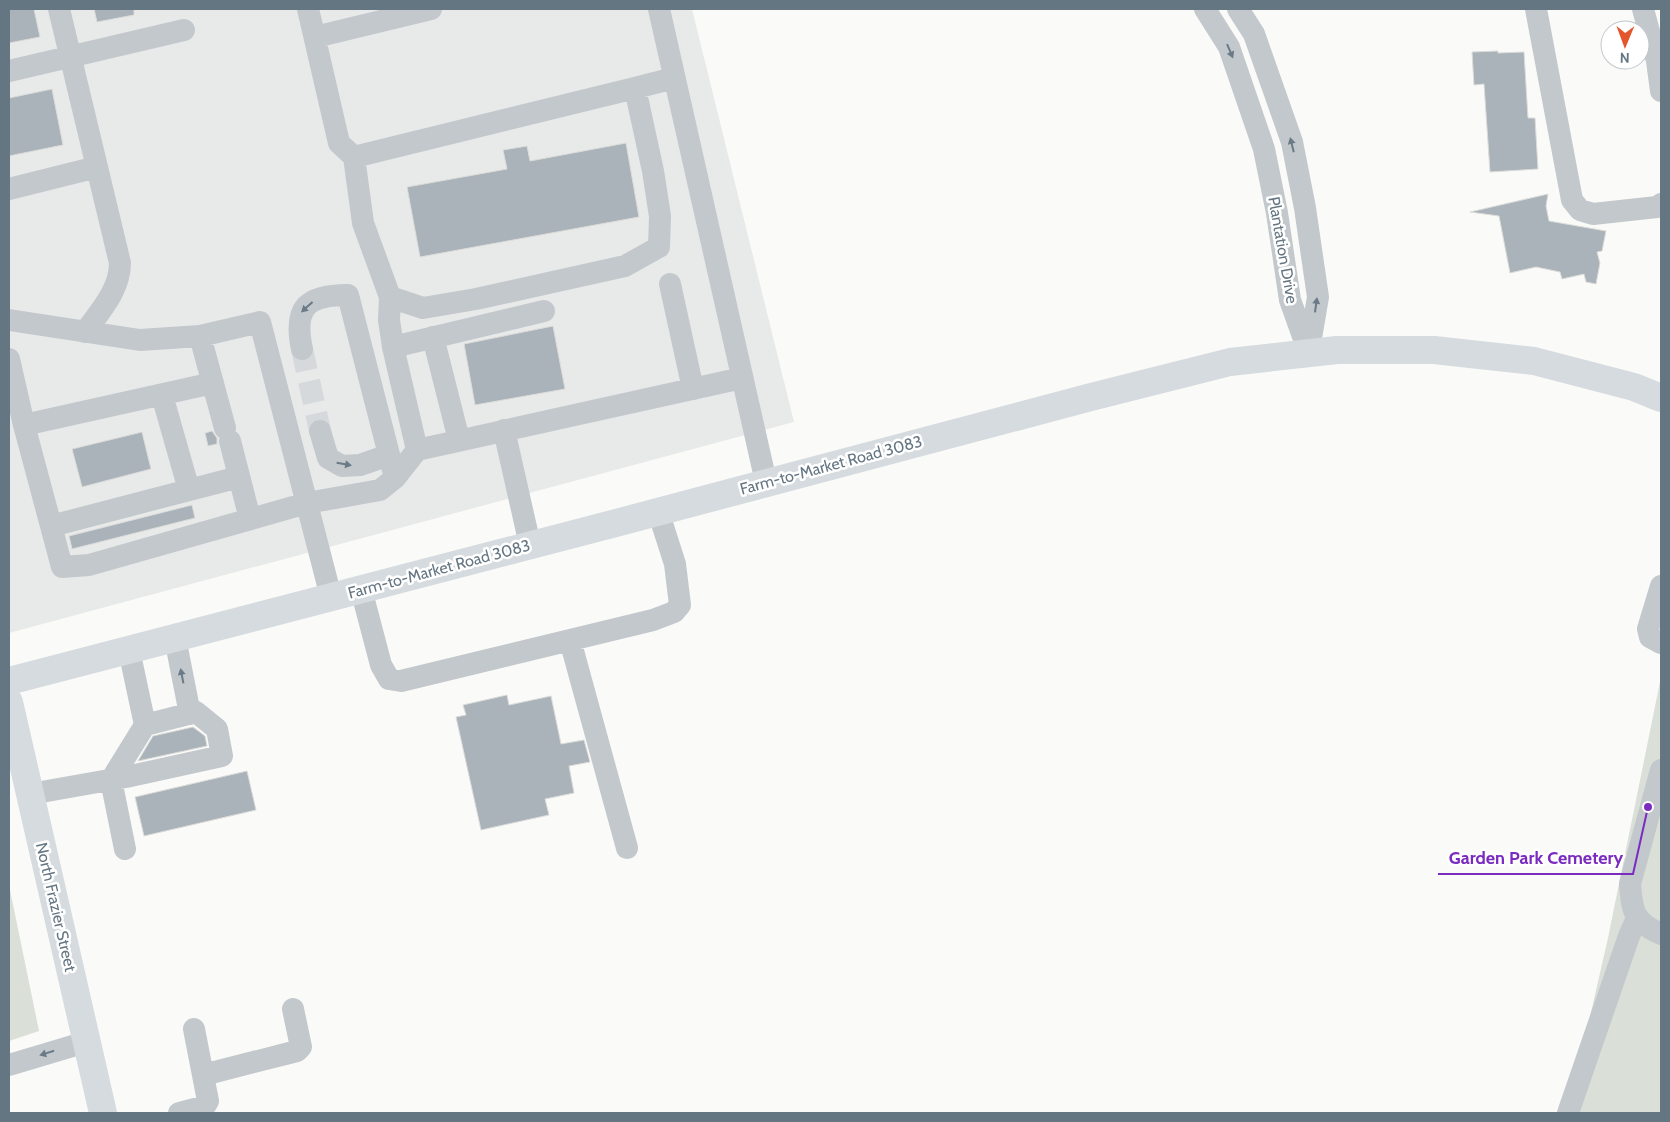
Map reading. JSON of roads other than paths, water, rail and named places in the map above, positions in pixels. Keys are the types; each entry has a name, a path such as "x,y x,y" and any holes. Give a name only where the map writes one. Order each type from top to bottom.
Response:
{"main road":[{"name":"Farm-to-Market Road 3083","path":"9,681 1230,362 1337,350 1434,350 1534,361 1634,387 1661,398"},
{"name":"North Frazier Street","path":"9,702 102,1113"}],"street":[{"path":"59,9 120,263 120,275 115,289 85,332"},
{"path":"308,9 339,143 354,157 363,224 390,297 389,320 393,347 417,450"},
{"path":"315,37 431,9"},
{"path":"659,9 766,482"},
{"name":"Plantation Drive","path":"1205,9 1229,47 1264,149 1277,213 1290,300 1309,353"},
{"name":"Plantation Drive","path":"1238,9 1254,34 1294,151 1305,208 1318,297 1309,353"},
{"path":"1536,9 1572,200 1580,210 1593,214 1657,207 1661,204"},
{"path":"1644,9 1659,61 1661,91"},
{"path":"9,71 184,30"},
{"path":"354,157 674,78"},
{"path":"390,297 423,308 476,299 625,266 659,247 660,216 636,88"},
{"path":"9,189 97,167"},
{"path":"670,284 693,389"},
{"path":"302,349 299,337 300,313 304,308 308,304 328,295 348,295 395,478"},
{"path":"393,347 544,311"},
{"path":"9,320 140,340 200,336 260,322 332,597"},
{"path":"200,336 250,519"},
{"path":"433,337 459,440"},
{"path":"9,359 24,425 62,567 89,565 307,503 380,490 395,478 417,450 742,378"},
{"path":"24,425 213,383"},
{"path":"162,394 189,490"},
{"path":"504,430 530,545"},
{"path":"320,431 328,458 342,466 360,466 389,455"},
{"path":"51,526 239,478"},
{"path":"361,589 381,665 390,679 401,681 653,620 674,612 680,605 675,564 658,511"},
{"path":"1661,586 1648,629 1650,637 1661,643"},
{"path":"175,638 190,714"},
{"path":"570,640 627,848"},
{"path":"125,849 111,780 145,725 129,650"},
{"path":"30,794 111,780 222,756 217,729 196,712 145,725"},
{"path":"1660,784 1630,884 1631,901 1637,918 1661,934"},
{"path":"1568,1113 1629,936 1637,918"},
{"path":"203,1074 297,1051 301,1047 293,1009"},
{"path":"179,1113 205,1106 208,1101 194,1029"},
{"path":"9,1065 86,1042"}],"tunnel":[{"path":"302,349 320,431"}],"place":[{"name":"Garden Park Cemetery","path":"1648,807"}]}
